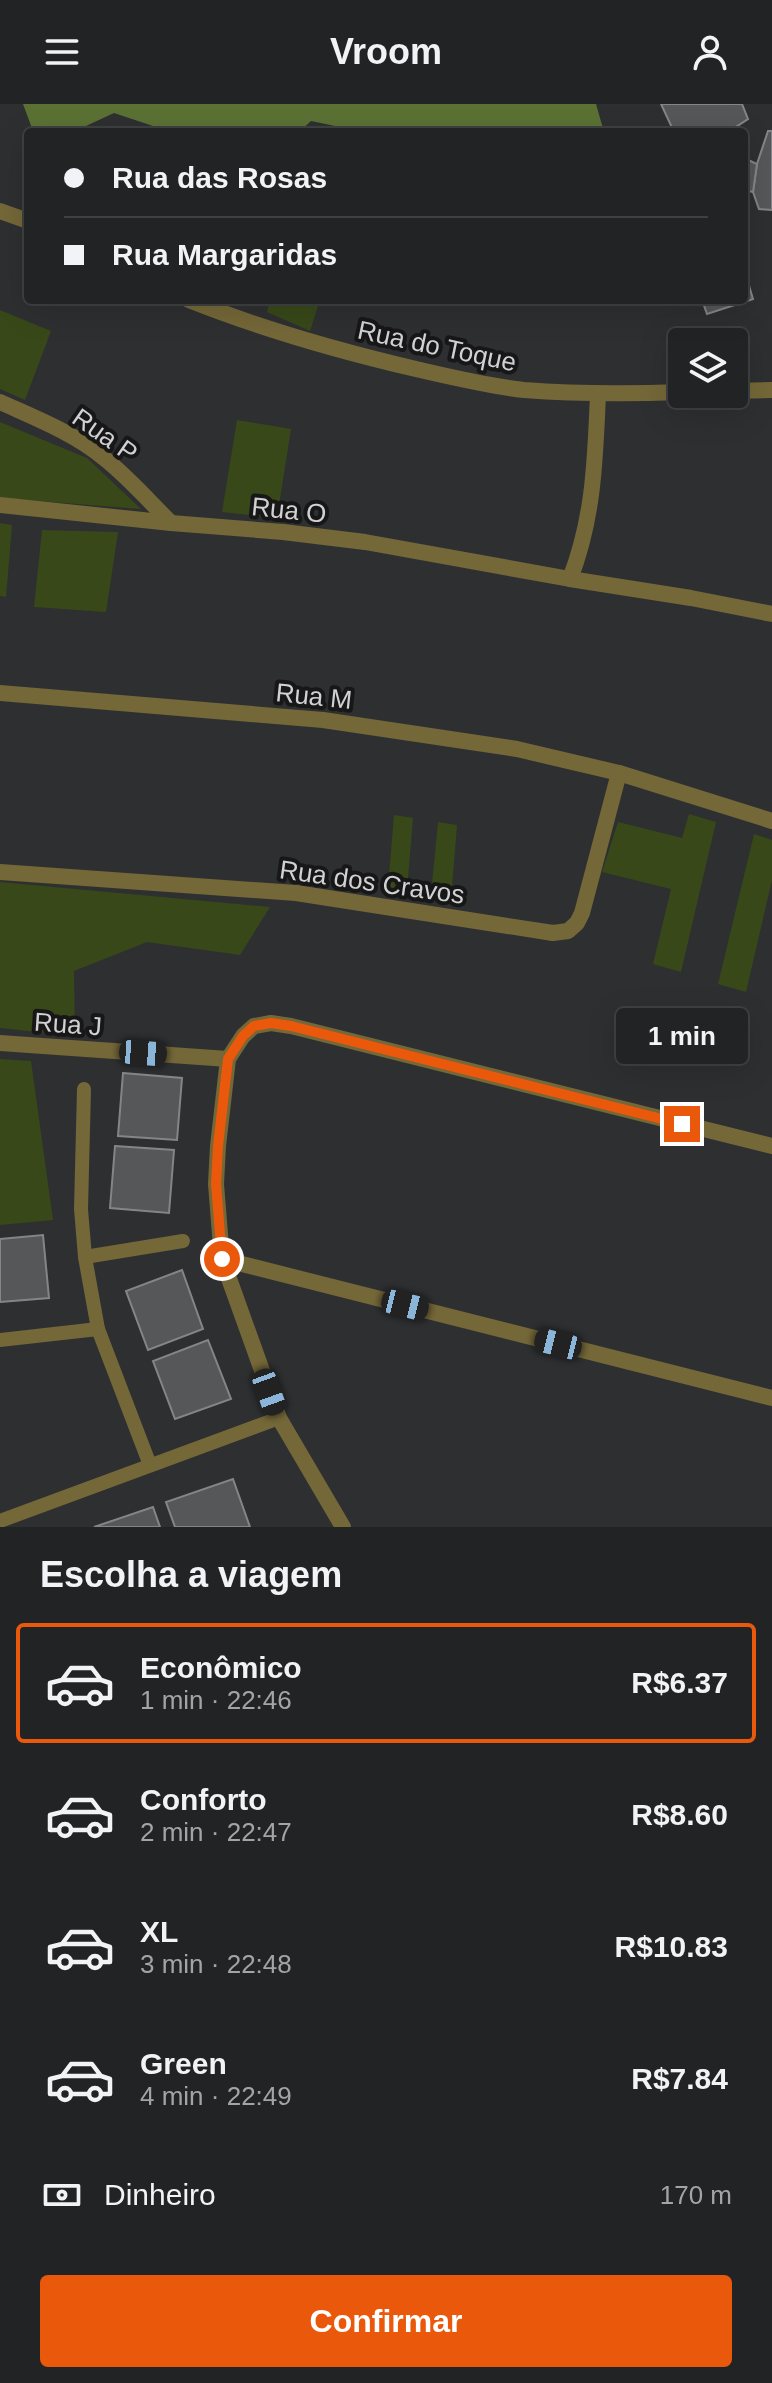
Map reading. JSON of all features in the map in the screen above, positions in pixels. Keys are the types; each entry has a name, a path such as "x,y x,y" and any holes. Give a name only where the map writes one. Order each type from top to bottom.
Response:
{"street":[{"path":"0,211 24,220"},
{"name":"Rua do Toque","path":"199,304 245,322 456,378 520,389 598,395 668,392"},
{"path":"748,391 772,390"},
{"path":"570,579 580,555 589,516 598,395"},
{"name":"Rua P","path":"0,402 58,429 103,457 171,523"},
{"name":"Rua O","path":"0,505 365,542 772,614"},
{"name":"Rua M","path":"0,693 323,720 517,749 619,773 772,821"},
{"name":"Rua dos Cravos","path":"0,872 296,893 511,928 561,933 574,927 582,913 619,773"},
{"path":"343,1527 279,1418 222,1259 216,1184 228,1059 243,1036 254,1026 262,1023 291,1026 772,1146"},
{"name":"Rua J","path":"0,1043 228,1059"},
{"path":"222,1259 772,1398"}],"lane":[{"path":"84,1089 81,1209 85,1257 98,1329 150,1465"},
{"path":"85,1257 183,1241"},
{"path":"0,1340 98,1329"},
{"path":"0,1521 279,1418"}],"green space":[{"path":"23,104 596,104 603,128 345,128 311,121 303,128 159,128 114,113 82,128 32,128"},
{"path":"269,304 319,304 310,331 267,312"},
{"path":"0,310 51,331 25,400 0,389"},
{"path":"237,420 291,429 277,518 222,512"},
{"path":"0,422 87,458 141,509 0,498"},
{"path":"0,523 12,525 6,597 0,596"},
{"path":"42,530 118,532 106,612 34,607"},
{"path":"689,814 716,822 681,972 653,964 671,889 602,872 618,822 682,838"},
{"path":"394,815 413,818 407,890 388,887"},
{"path":"438,822 457,825 451,898 431,894"},
{"path":"754,834 772,840 772,880 746,992 718,984"},
{"path":"0,882 270,907 240,955 147,942 74,971 75,1036 0,1028"},
{"path":"0,1059 31,1061 53,1220 0,1225"}],"building":[{"path":"661,104 742,104 748,119 734,128 672,128"},
{"path":"768,131 772,131 772,210 759,209 753,192 757,164"},
{"path":"748,160 757,164 753,192 748,191"},
{"path":"748,282 753,299 748,301"},
{"path":"703,304 738,304 707,314"},
{"path":"123,1073 182,1078 177,1140 118,1136"},
{"path":"115,1146 174,1150 169,1213 110,1208"},
{"path":"43,1235 49,1298 0,1302 0,1239"},
{"path":"182,1270 203,1329 148,1350 126,1291"},
{"path":"208,1340 231,1399 175,1419 153,1361"},
{"path":"233,1479 250,1527 175,1527 166,1502"},
{"path":"153,1507 160,1527 94,1527"}],"route":[{"path":"222,1259 216,1184 228,1059 243,1036 258,1024 291,1026 682,1124"}]}
